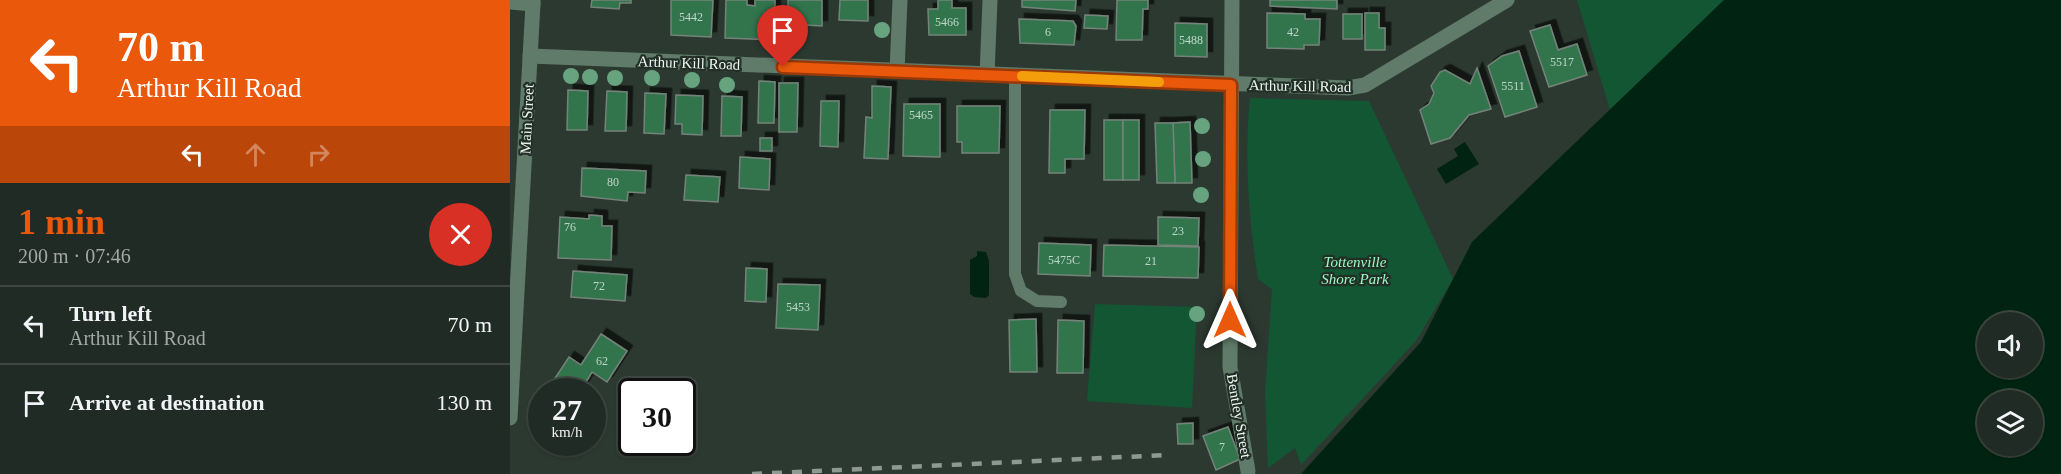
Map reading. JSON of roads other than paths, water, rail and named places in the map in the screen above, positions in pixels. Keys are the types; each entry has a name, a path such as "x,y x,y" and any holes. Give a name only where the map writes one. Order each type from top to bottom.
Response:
{"street":[{"path":"897,71 900,0"},
{"path":"987,75 990,0"},
{"name":"Bentley Street","path":"1232,0 1230,368 1248,471"},
{"name":"Arthur Kill Road","path":"530,56 1348,88 1365,85 1507,0"},
{"path":"510,2 533,2"},
{"name":"Main Street","path":"510,418 514,304 533,2"}],"lane":[{"path":"1015,76 1015,274 1021,291 1037,301 1061,302"}],"railway":[{"path":"752,474 1168,455"}],"park label":[{"name":"Tottenville Shore Park","path":"1355,270"}]}
